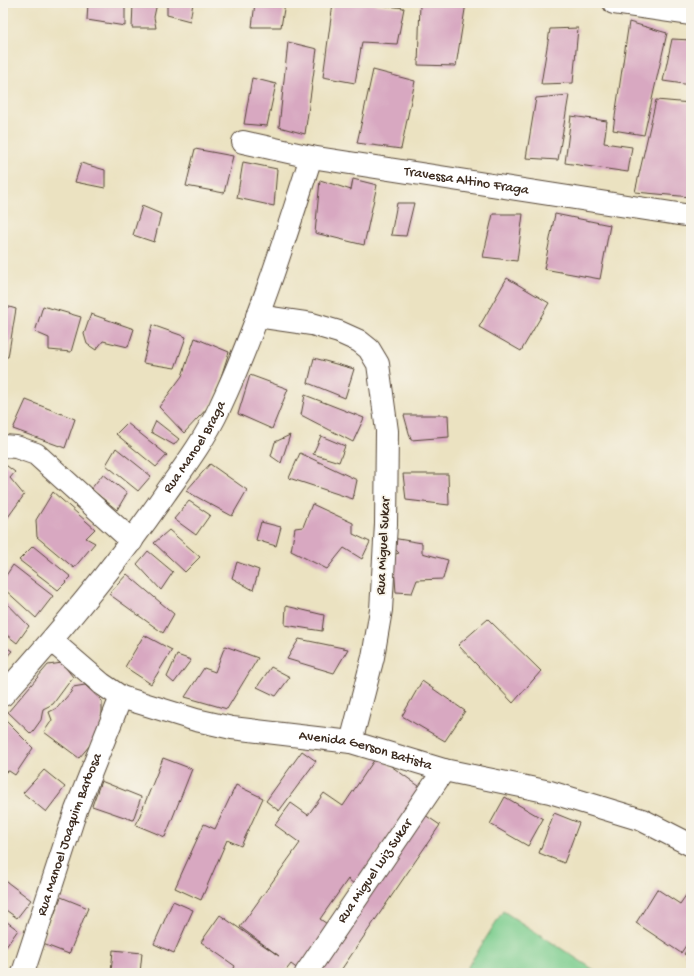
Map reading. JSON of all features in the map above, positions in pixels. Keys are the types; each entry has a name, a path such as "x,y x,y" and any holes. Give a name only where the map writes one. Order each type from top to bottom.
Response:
{"street":[{"path":"614,3 691,14"},
{"name":"Travessa Altino Fraga","path":"243,142 311,157 691,216"},
{"name":"Rua Manoel Braga","path":"3,694 52,641 132,541 189,460 219,410 271,281 311,157"},
{"name":"Rua Miguel Sukar","path":"258,316 312,324 340,332 359,341 369,349 378,364 387,431 386,524 381,610 373,657 351,742"},
{"path":"3,446 16,447 36,454 132,541"},
{"name":"Avenida Gerson Batista","path":"52,641 102,684 121,697 196,720 232,728 351,742 444,770 550,792 642,820 691,845"},
{"name":"Rua Manoel Joaquim Barbosa","path":"22,973 76,810 121,697"},
{"name":"Rua Miguel Luiz Sukar","path":"306,973 444,770"}],"green space":[{"path":"503,911 599,973 464,973"}],"building":[{"path":"88,3 125,3 125,26 87,20"},
{"path":"133,3 157,3 154,17 156,28 132,28"},
{"path":"167,3 193,3 190,21 167,15"},
{"path":"255,3 285,3 281,27 252,27"},
{"path":"333,3 365,3 404,8 397,44 362,42 355,83 323,77"},
{"path":"420,3 466,3 456,66 418,65"},
{"path":"629,22 667,33 644,135 613,130"},
{"path":"578,28 573,83 541,84 550,29"},
{"path":"672,39 691,40 691,85 663,81"},
{"path":"288,42 317,49 305,134 279,127"},
{"path":"373,70 415,81 401,149 357,143"},
{"path":"252,78 276,84 267,126 244,124"},
{"path":"569,95 558,160 526,158 536,98"},
{"path":"656,100 691,103 691,197 635,192"},
{"path":"571,116 607,121 604,143 632,147 628,172 565,163"},
{"path":"195,149 233,156 224,193 186,186"},
{"path":"243,162 277,169 274,206 237,198"},
{"path":"81,163 105,170 105,188 75,182"},
{"path":"353,179 377,185 364,245 315,233 320,180 351,190"},
{"path":"397,203 414,203 406,236 391,235"},
{"path":"142,206 161,214 154,242 133,235"},
{"path":"493,214 523,214 517,261 483,257"},
{"path":"555,214 610,225 600,279 544,269"},
{"path":"507,278 549,303 521,351 479,327"},
{"path":"3,305 16,309 8,357 3,357"},
{"path":"43,306 81,317 71,352 49,350 49,338 35,332"},
{"path":"91,314 134,329 128,347 103,341 96,350 87,344 84,334"},
{"path":"152,325 186,337 175,368 143,363"},
{"path":"195,338 229,352 213,402 184,433 159,407 182,376"},
{"path":"314,358 354,369 345,398 308,383"},
{"path":"250,375 288,389 272,429 238,414"},
{"path":"305,395 364,418 353,442 301,415"},
{"path":"26,400 75,419 65,448 13,429"},
{"path":"404,415 448,415 449,437 411,440"},
{"path":"156,421 179,439 174,445 151,432"},
{"path":"127,423 167,455 156,467 116,434"},
{"path":"290,435 281,463 271,456 275,442"},
{"path":"321,436 345,446 339,462 313,454"},
{"path":"116,448 151,476 138,491 106,465"},
{"path":"300,453 357,480 353,499 289,478"},
{"path":"3,463 15,472 10,478 24,495 3,524"},
{"path":"210,464 247,490 232,516 186,491"},
{"path":"103,474 127,493 117,510 91,489"},
{"path":"403,474 448,474 449,505 406,500"},
{"path":"53,492 95,529 86,538 95,543 74,568 37,537 36,520"},
{"path":"189,501 210,515 196,535 174,519"},
{"path":"312,504 353,523 353,534 370,542 362,559 344,548 327,569 291,551 295,528 303,527"},
{"path":"261,522 281,527 276,546 256,540"},
{"path":"169,530 200,557 185,572 154,543"},
{"path":"392,538 422,543 422,553 448,560 443,579 417,580 412,593 396,592 393,555 399,553 393,547"},
{"path":"33,546 71,577 58,590 19,560"},
{"path":"148,551 173,572 161,590 137,564"},
{"path":"237,562 259,570 253,590 232,578"},
{"path":"13,565 53,596 36,618 3,588 3,580"},
{"path":"127,574 174,614 163,633 109,594"},
{"path":"3,599 29,626 17,643 3,632"},
{"path":"286,606 324,615 322,631 285,625"},
{"path":"488,619 541,671 513,703 458,645"},
{"path":"144,635 172,650 151,684 125,667"},
{"path":"299,639 348,649 334,673 287,659"},
{"path":"3,645 12,651 3,661"},
{"path":"225,646 258,658 227,709 185,697 204,668 215,672"},
{"path":"177,655 191,660 174,683 167,677"},
{"path":"62,663 73,677 53,704 43,709 41,720 31,734 8,712 48,665"},
{"path":"271,667 290,677 276,696 257,687"},
{"path":"422,681 465,711 445,741 402,716"},
{"path":"85,685 102,701 102,731 79,758 44,732 52,720 49,712 57,708 71,692 73,687"},
{"path":"5,720 33,748 15,775 9,771 5,772 3,770 3,723"},
{"path":"302,751 316,761 279,811 266,801"},
{"path":"377,756 423,789 355,885 348,879 320,919 330,926 299,970 291,964 284,973 232,973 235,966 201,942 220,915 279,956 240,927 300,843 275,825 291,803 308,815 324,793 343,806"},
{"path":"163,758 192,769 165,837 136,825"},
{"path":"44,770 65,787 46,812 23,793"},
{"path":"101,781 141,797 133,820 92,806"},
{"path":"236,785 263,798 241,846 227,840 201,900 175,888 204,824 215,829"},
{"path":"505,797 543,819 528,846 490,824"},
{"path":"422,813 440,825 339,973 318,973"},
{"path":"554,813 579,823 564,863 539,853"},
{"path":"3,879 31,900 17,918 3,908"},
{"path":"691,888 691,938 681,953 636,923 657,889 680,904"},
{"path":"61,897 88,908 69,954 43,944"},
{"path":"173,901 193,910 174,953 154,944"},
{"path":"3,919 18,930 3,951"},
{"path":"691,944 691,960 684,954"},
{"path":"113,950 142,953 140,973 111,973"}]}
